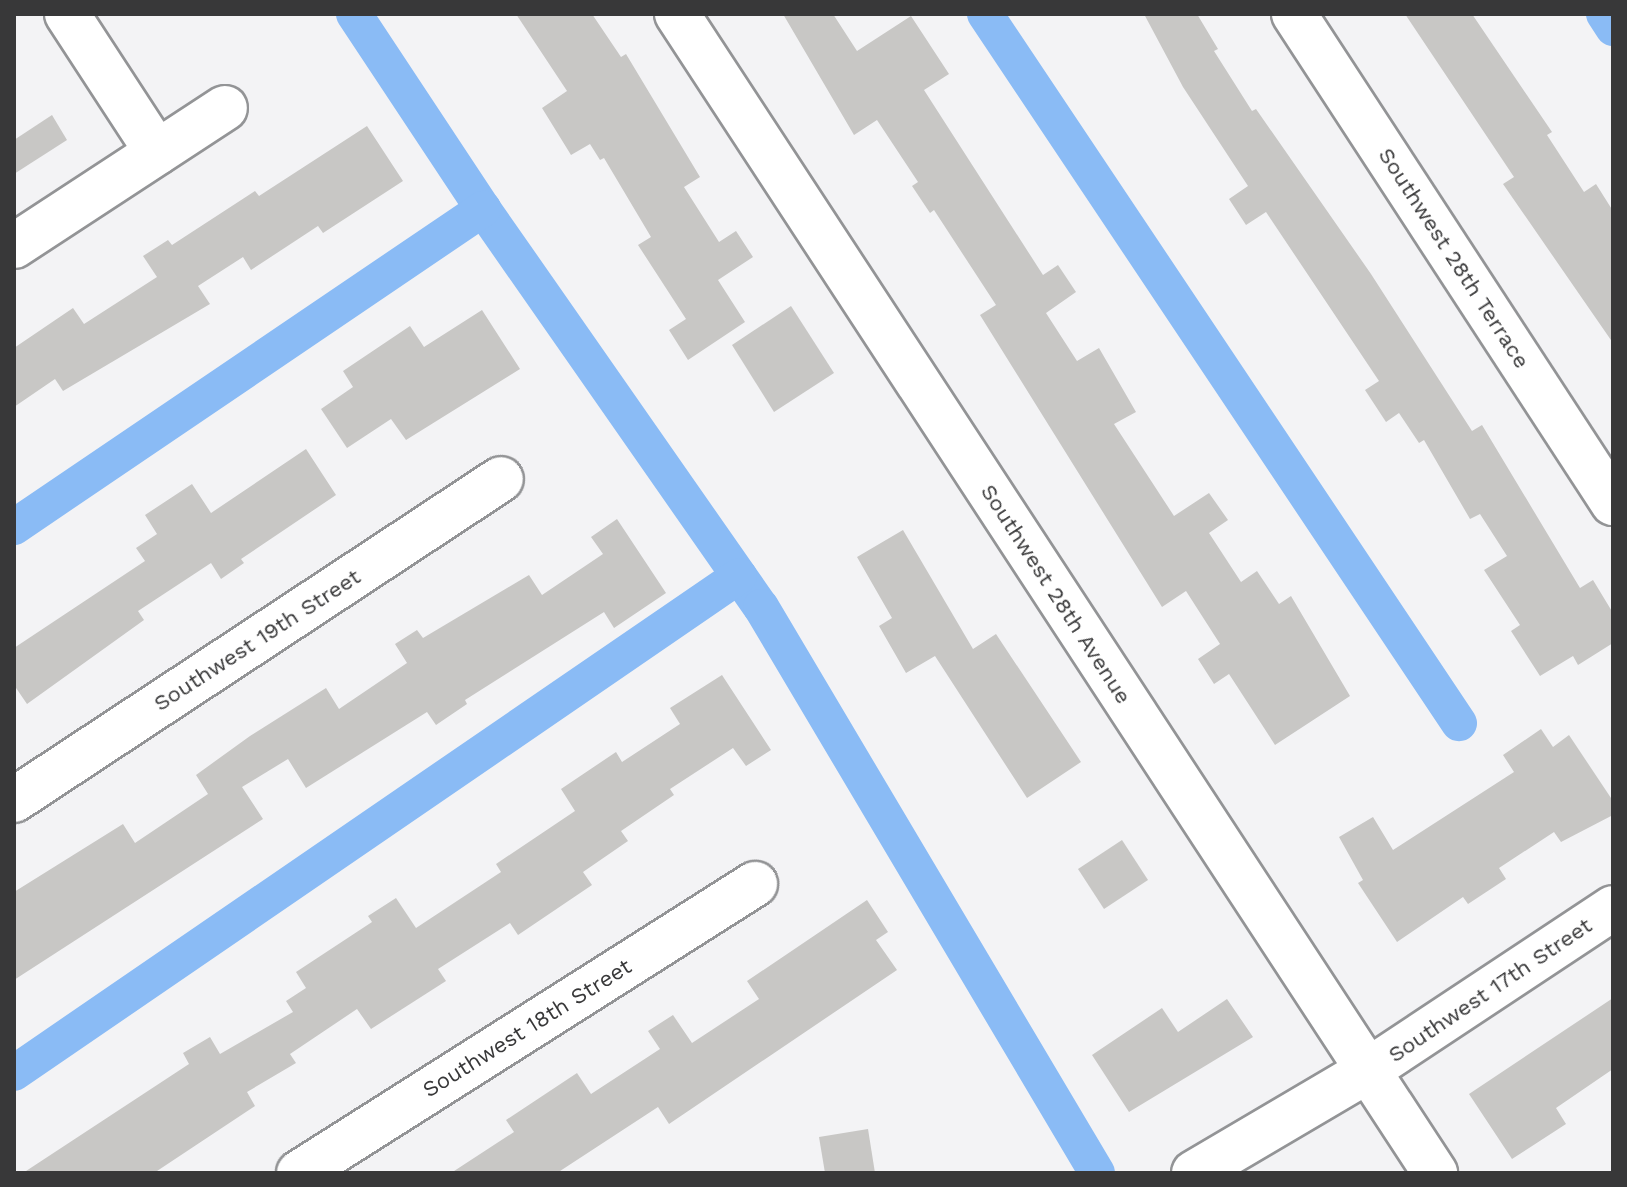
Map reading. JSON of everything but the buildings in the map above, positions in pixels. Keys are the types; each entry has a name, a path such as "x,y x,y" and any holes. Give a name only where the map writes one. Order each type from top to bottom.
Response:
{"street":[{"path":"67,14 157,152"},
{"name":"Southwest 28th Avenue","path":"677,14 1435,1173"},
{"name":"Southwest 28th Terrace","path":"1294,14 1613,503"},
{"path":"14,246 225,108"},
{"name":"Southwest 19th Street","path":"14,800 501,479"},
{"name":"Southwest 18th Street","path":"299,1173 755,884"},
{"name":"Southwest 17th Street","path":"1194,1173 1367,1071 1613,908"}],"waterway":[{"path":"354,14 483,209 761,607 1097,1173"},
{"path":"985,14 1459,723"},
{"path":"1604,14 1613,28"},
{"path":"14,527 483,209"},
{"path":"14,1073 739,576"}]}
